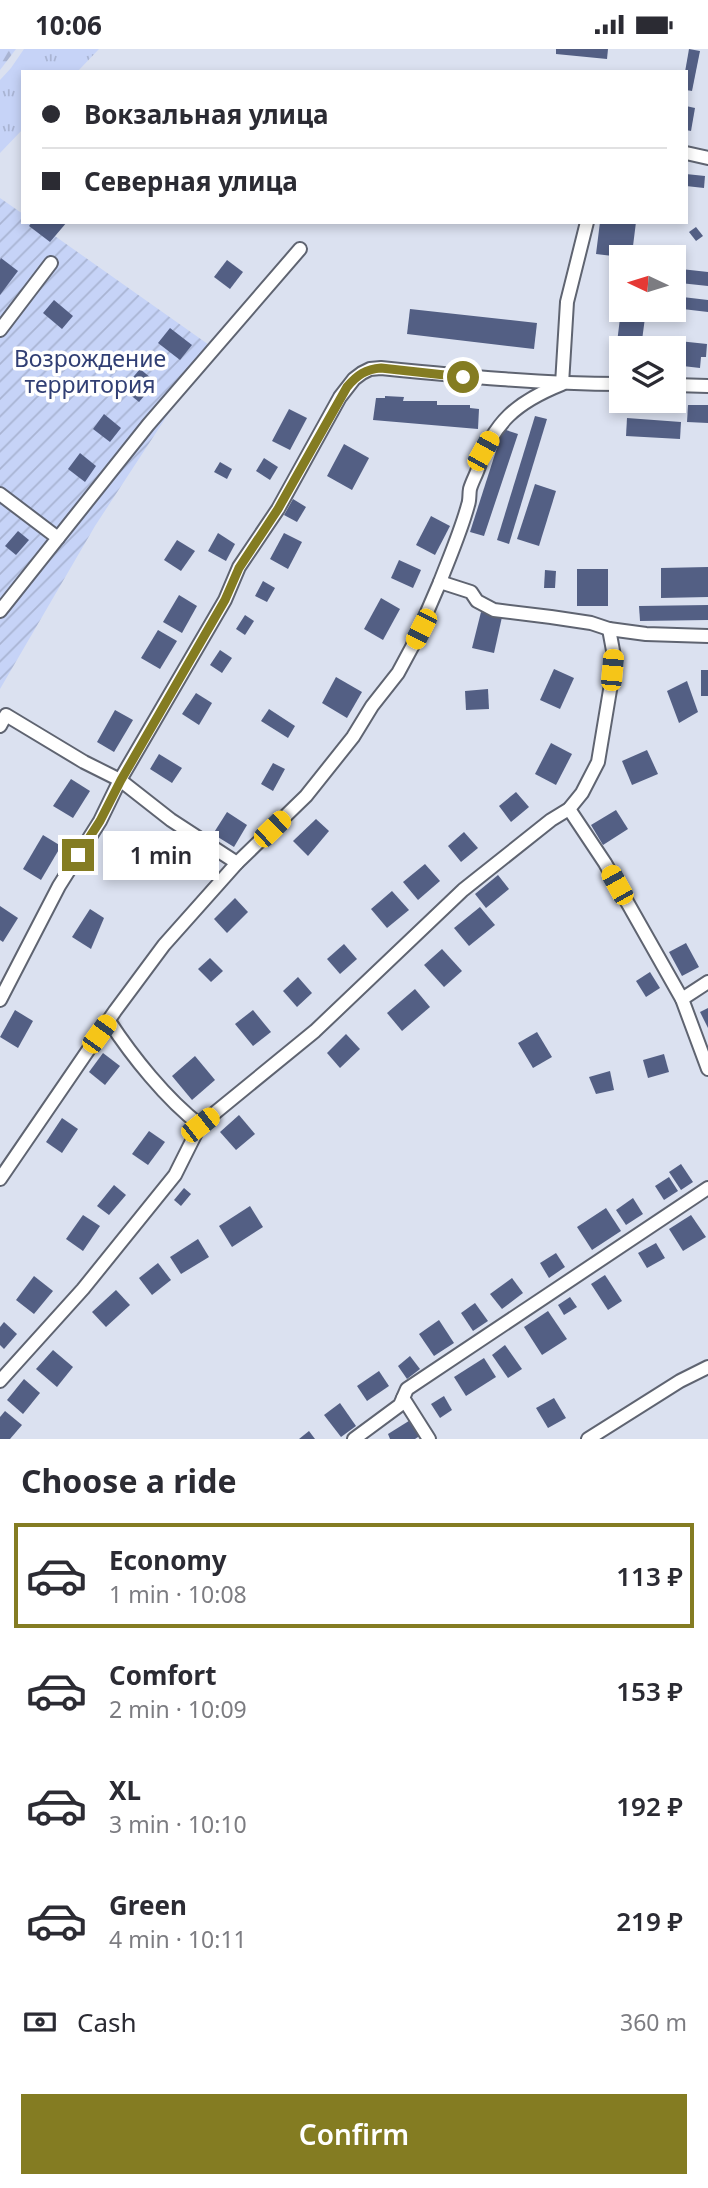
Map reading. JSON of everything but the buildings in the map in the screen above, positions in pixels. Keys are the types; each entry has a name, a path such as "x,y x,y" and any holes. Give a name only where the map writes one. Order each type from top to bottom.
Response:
{"street":[{"path":"688,153 708,158"},
{"path":"562,384 567,302 586,224"},
{"path":"0,611 148,425 300,249"},
{"path":"0,330 51,263"},
{"path":"0,1000 59,886 100,821 225,600 239,568 278,509 340,397 354,379 370,369 562,384 609,384"},
{"path":"0,1179 164,945 237,863 306,796 353,737 407,656 421,629 460,531 470,501 470,488 483,451 494,431 528,400 562,384"},
{"path":"686,385 708,386"},
{"path":"0,494 58,538"},
{"path":"440,582 471,592 483,606 494,610 591,623 609,629 646,634 708,636"},
{"path":"0,1381 83,1289 175,1175 200,1125 315,1031 463,890 551,820 569,809 582,793 598,762 614,656 609,629"},
{"path":"0,726 6,715 84,762 121,780 171,820 237,863"},
{"path":"569,809 605,863 682,999 708,1069"},
{"path":"682,999 708,982"},
{"path":"109,1020 154,1078 187,1116 200,1125"},
{"path":"354,1439 400,1405 407,1389 708,1188"},
{"path":"588,1439 680,1381 708,1367"},
{"path":"404,1398 429,1439"}],"green space":[{"path":"0,49 16,49 0,70"},
{"path":"24,49 99,49 79,70 21,70 21,131 0,153 0,80"},
{"name":"Возрождение территория","path":"0,198 21,213 21,224 38,224 212,347 95,526 0,689"}],"route":[{"path":"78,855 225,600 239,568 278,509 347,387 362,373 381,368 463,377"}]}
